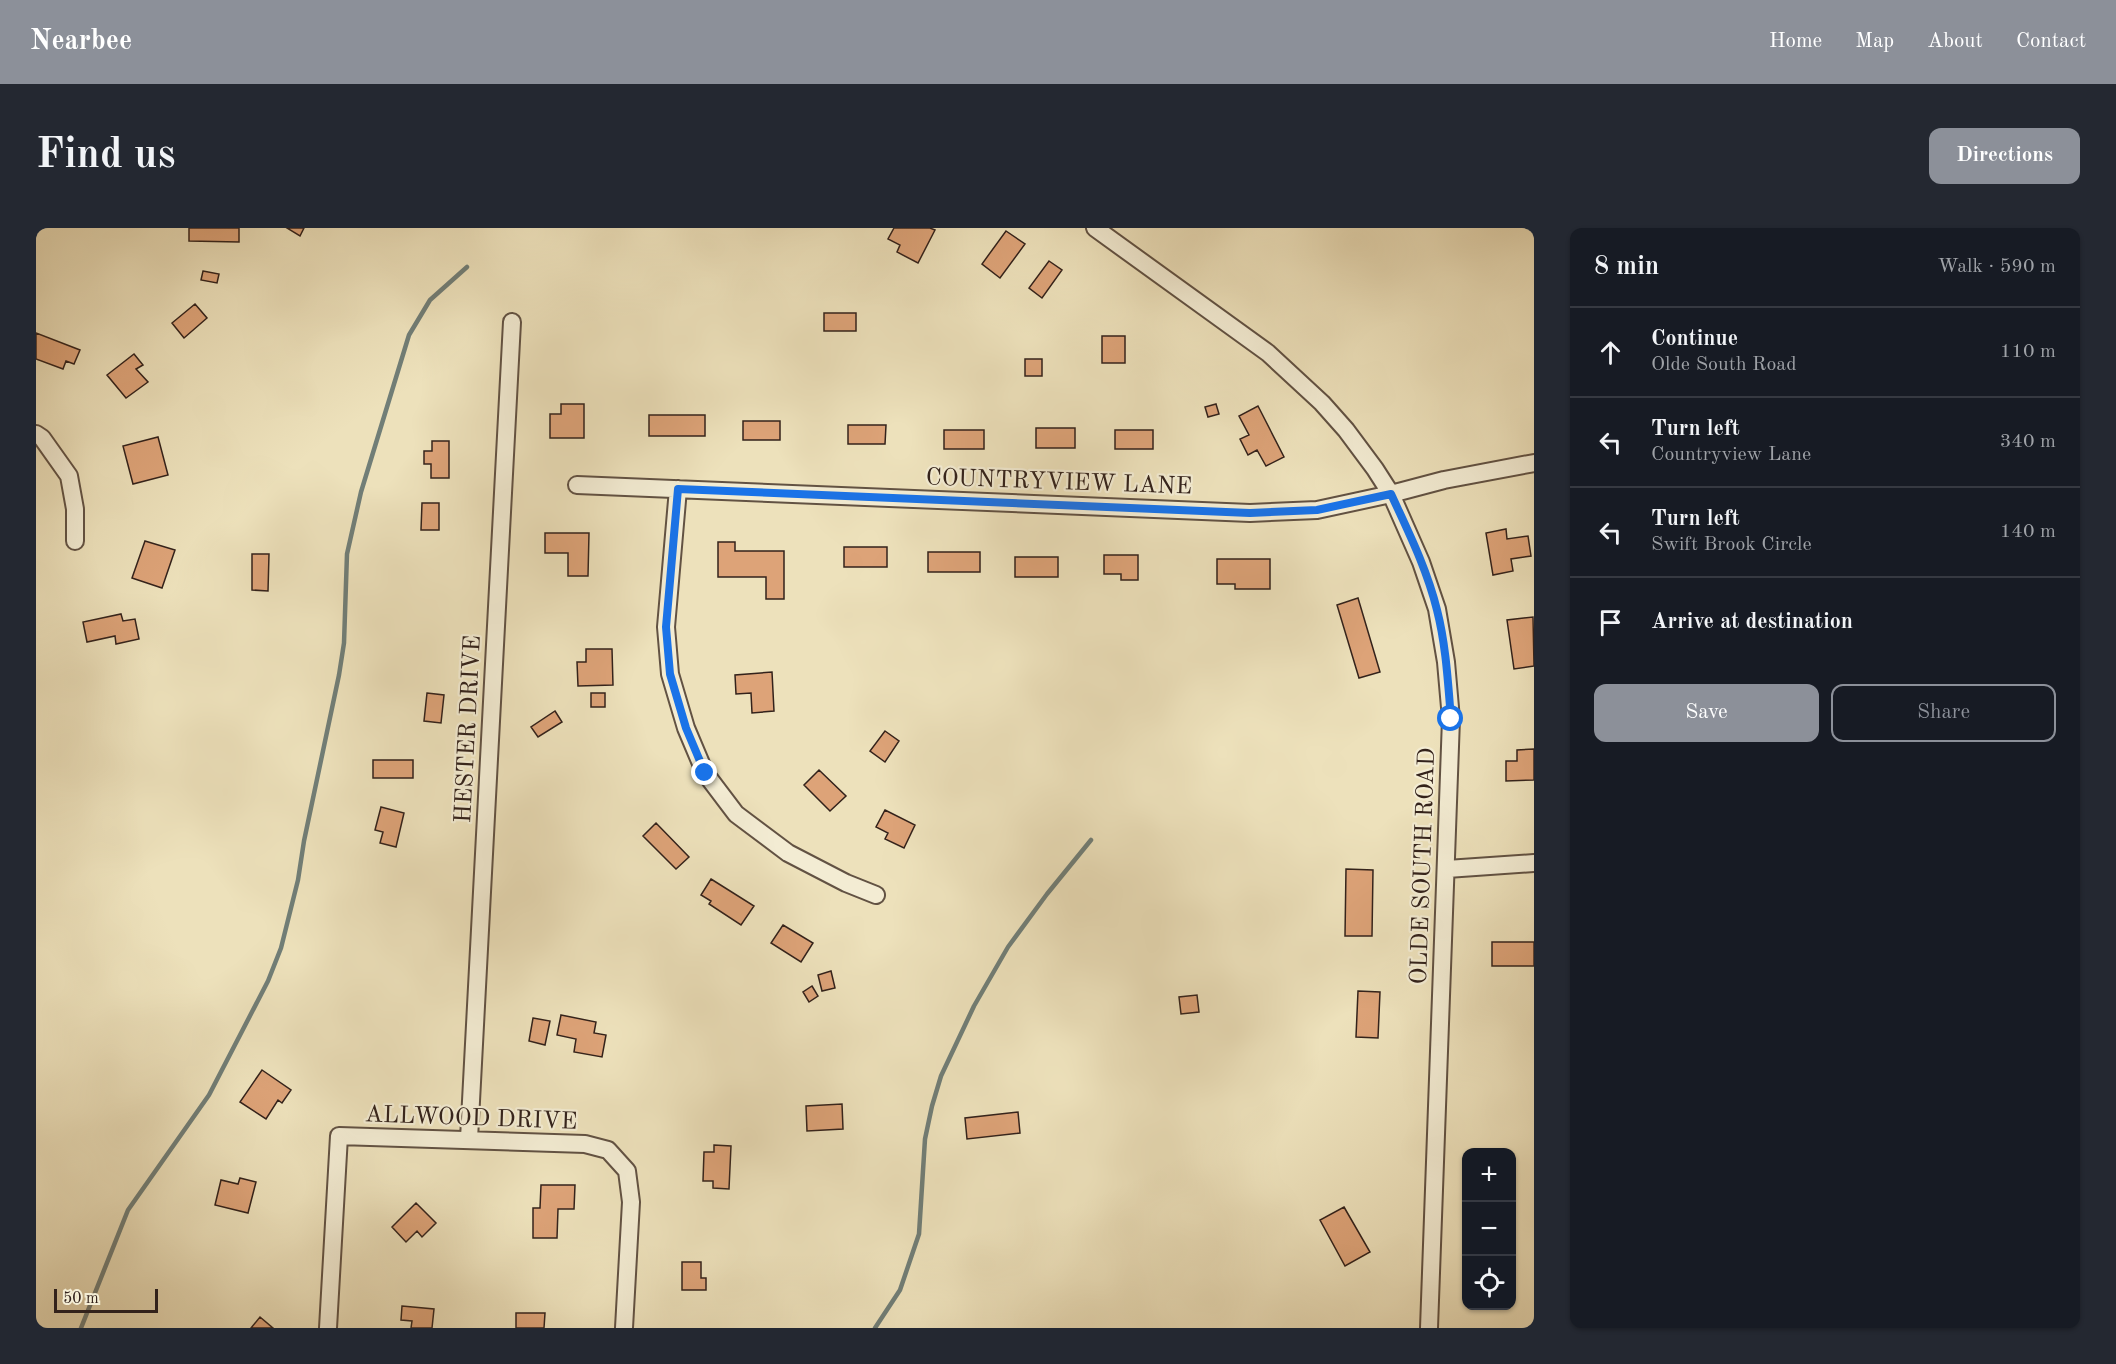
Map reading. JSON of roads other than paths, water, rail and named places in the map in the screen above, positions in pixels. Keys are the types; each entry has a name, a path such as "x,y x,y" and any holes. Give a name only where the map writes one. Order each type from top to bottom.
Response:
{"street":[{"name":"OLDE SOUTH ROAD","path":"1095,228 1268,353 1346,429 1391,494 1422,562 1437,609 1446,662 1451,719 1429,1328"},
{"name":"HESTER DRIVE","path":"469,1139 512,322"},
{"path":"36,434 42,438 69,476 75,508 75,541"},
{"name":"COUNTRYVIEW LANE","path":"577,485 1250,513 1317,510 1444,480 1534,463"},
{"path":"678,489 666,627 670,674 686,728 705,773 736,814 788,853 846,883 876,895"},
{"path":"1447,868 1534,863"},
{"name":"ALLWOOD DRIVE","path":"328,1328 339,1136 585,1144 608,1150 627,1171 631,1202 624,1328"}],"waterway":[{"path":"81,1328 128,1210 209,1095 268,981 281,948 298,880 339,675 344,643 347,554 361,492 409,335 430,300 467,267"},
{"path":"875,1328 900,1290 919,1234 925,1139 941,1076 974,1006 1008,947 1091,840"}]}
